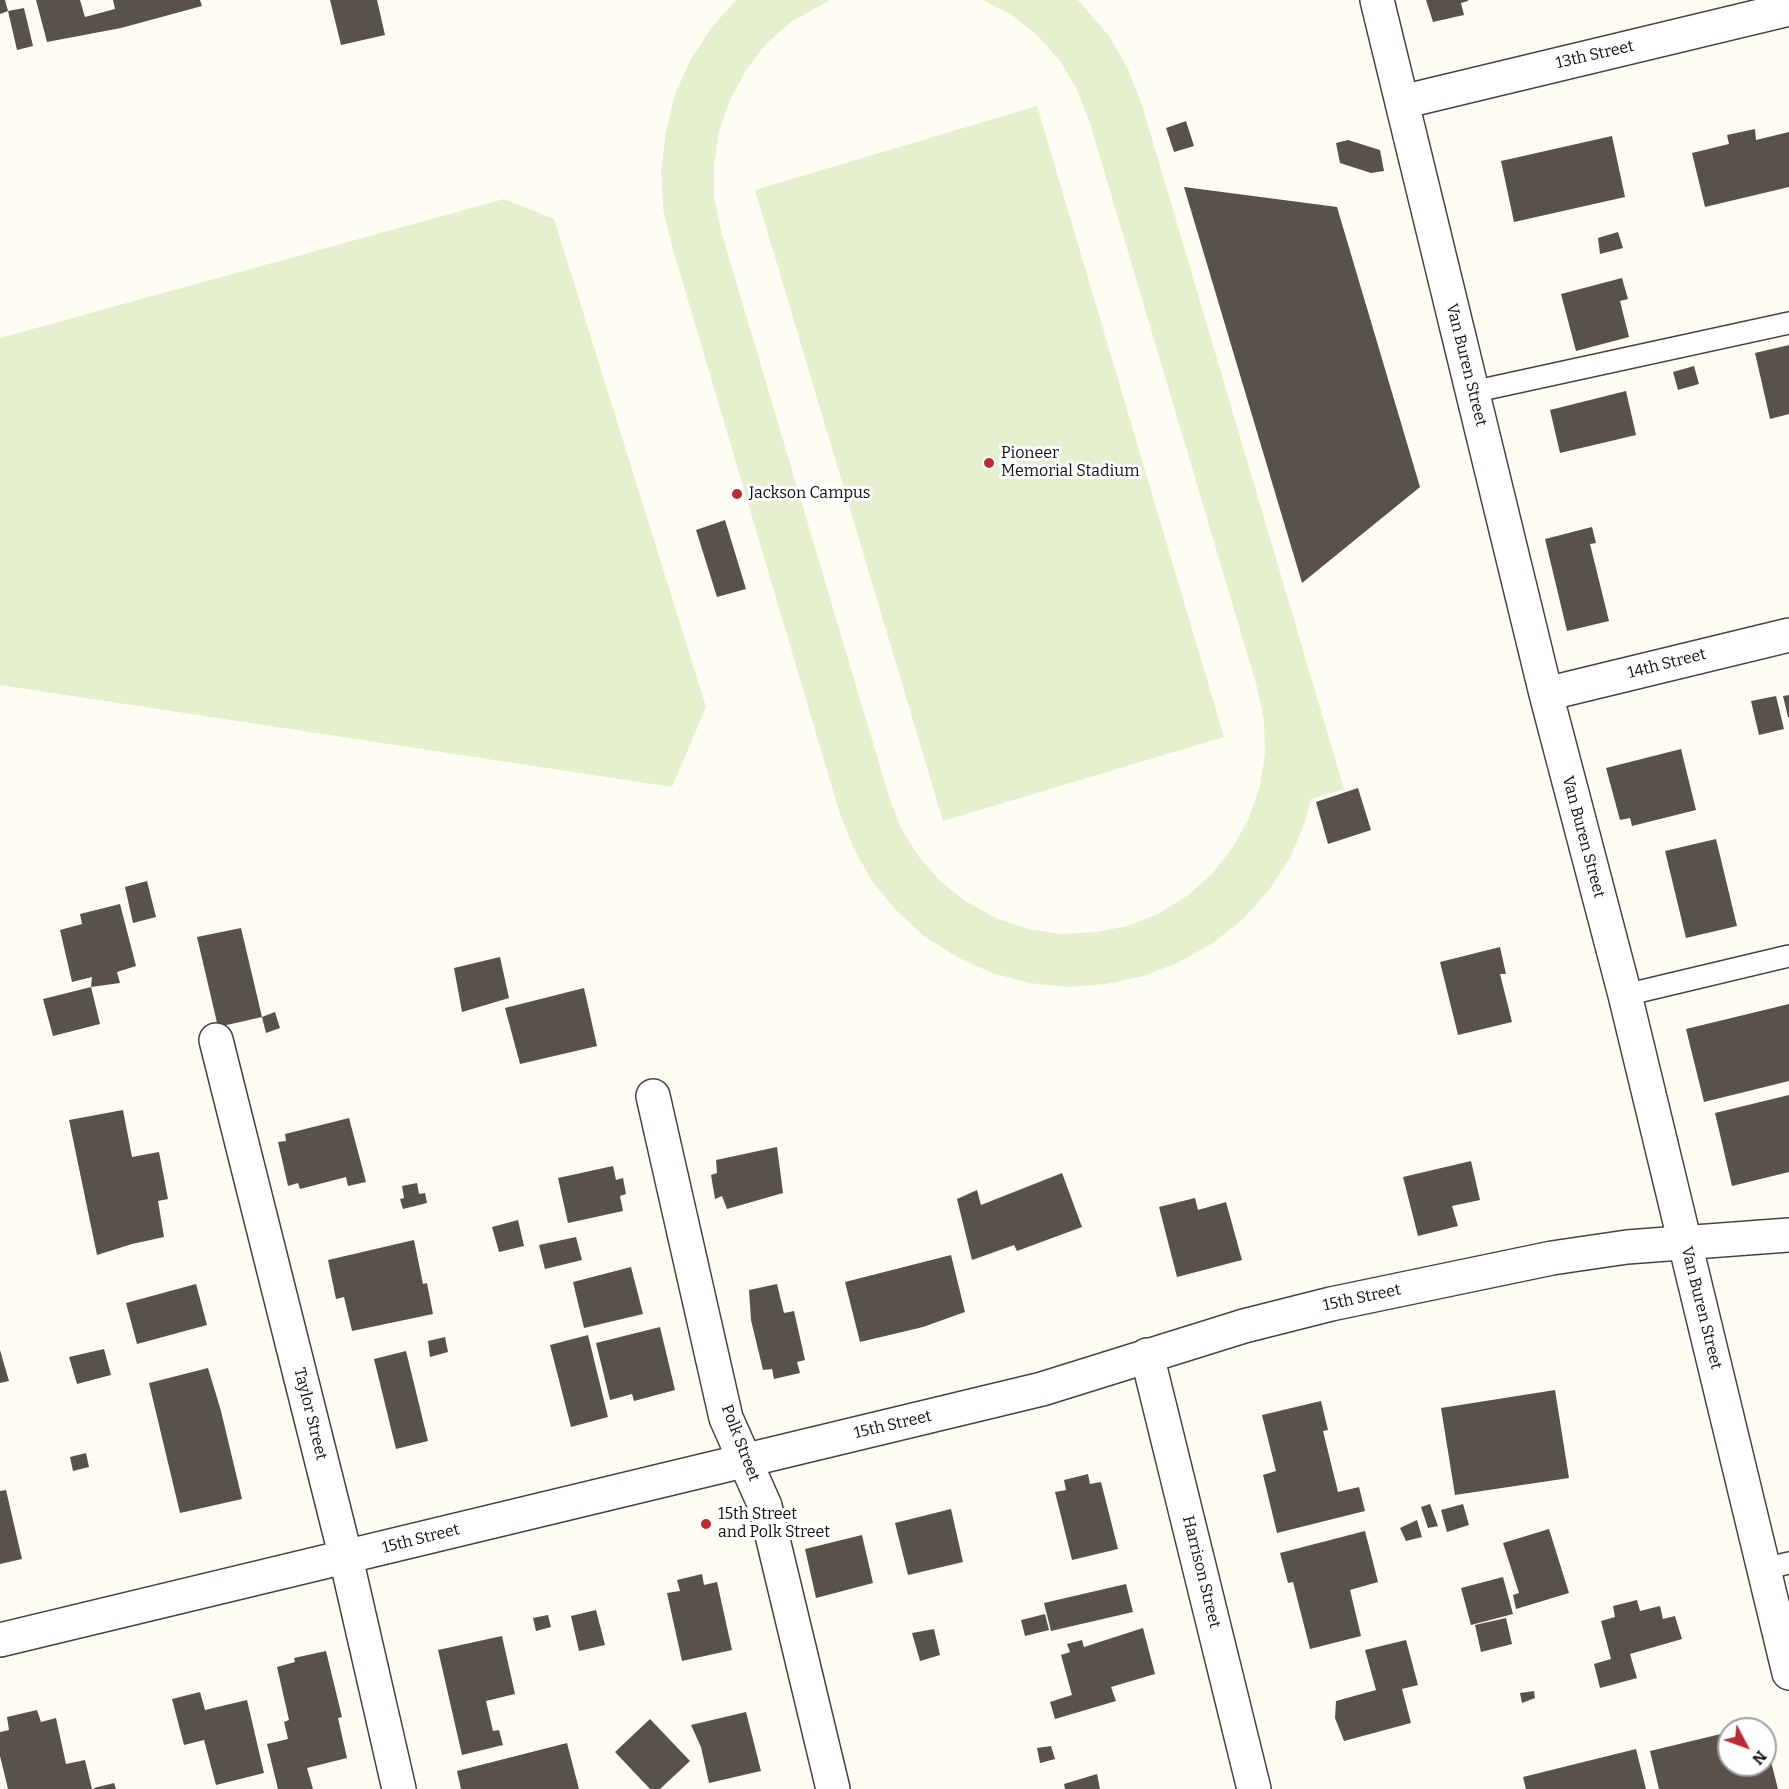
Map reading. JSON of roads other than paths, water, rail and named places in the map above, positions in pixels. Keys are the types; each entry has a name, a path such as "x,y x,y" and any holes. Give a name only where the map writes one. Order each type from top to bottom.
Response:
{"street":[{"name":"Van Buren Street","path":"1377,0 1546,694 1625,995 1685,1243 1776,1566 1789,1673"},
{"name":"13th Street","path":"1402,102 1789,9"},
{"name":"14th Street","path":"1546,694 1789,635"},
{"name":"Taylor Street","path":"216,1040 346,1558 399,1789"},
{"name":"Polk Street","path":"653,1096 726,1418 765,1506 833,1789"},
{"name":"15th Street","path":"0,1640 1042,1389 1266,1320 1552,1258 1627,1248 1789,1234"},
{"name":"Harrison Street","path":"1147,1355 1254,1789"}],"lane":[{"path":"1472,392 1789,323"},
{"path":"1625,995 1789,956"}],"place":[{"name":"Pioneer Memorial Stadium","path":"989,463"},
{"name":"Jackson Campus","path":"737,494"},
{"name":"15th Street and Polk Street","path":"706,1524"}]}
